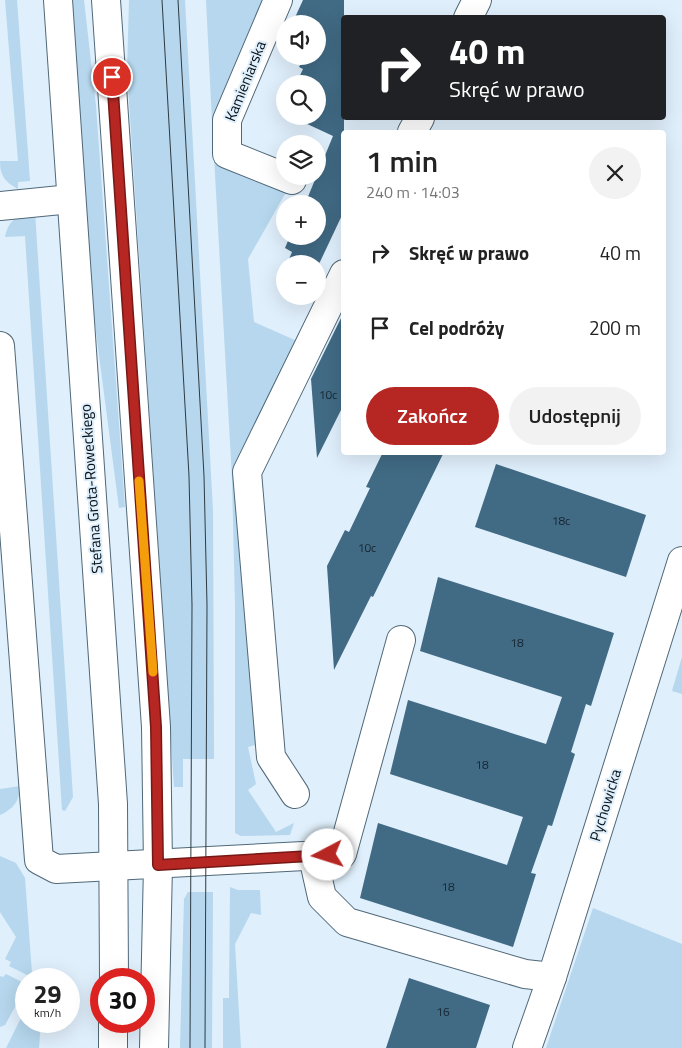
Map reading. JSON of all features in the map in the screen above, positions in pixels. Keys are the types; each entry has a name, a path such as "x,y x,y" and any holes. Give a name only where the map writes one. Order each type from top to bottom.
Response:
{"street":[{"name":"Stefana Grota-Roweckiego","path":"58,0 113,804 115,866 114,968"},
{"path":"106,0 156,727 158,865 154,1048"},
{"name":"Kamieniarska","path":"276,174 227,154 227,120 278,0"},
{"path":"470,15 477,0"},
{"path":"0,206 71,199"},
{"path":"295,794 271,757 247,472 341,280"},
{"path":"0,346 39,860 56,869 342,854 401,640"},
{"name":"Pychowicka","path":"527,1048 552,977 682,561"},
{"path":"313,857 322,897 347,922 525,974 552,977"},
{"path":"113,1033 113,1048"}],"shaded area":[{"path":"5,0 17,0 30,181 18,182 18,189 4,178 0,167 0,161 18,161"},
{"path":"71,0 84,0 96,106 125,507 119,508 92,302"},
{"path":"129,0 185,0 213,511 214,759 183,759 183,787 174,787 127,71"},
{"path":"206,0 266,0 217,120 212,122"},
{"path":"214,156 276,182 276,185 289,187 284,195 276,195 276,210 248,259 254,322 297,341 241,459 259,744 248,747 256,784 248,790 276,832 294,823 290,835 241,836 235,833 235,604 232,478"},
{"path":"35,212 73,797 65,811 62,810 25,236 5,237 9,226 15,219"},
{"path":"682,657 682,694 672,691"},
{"path":"20,786 19,796 15,804 0,815 0,789"},
{"path":"0,856 16,863 25,878 32,968 15,969 9,966 11,962 5,959 16,937 0,912"},
{"path":"230,887 238,890 260,890 261,915 251,913 235,944 241,1048 223,1048 223,998 229,998"},
{"path":"188,892 213,892 212,1048 180,1048 184,899"},
{"path":"593,908 682,944 682,1048 546,1048"},
{"path":"6,974 15,978 15,1007 5,1025 0,1027 0,976 3,977"},
{"path":"15,1030 15,1033 40,1033 39,1048 6,1048"}],"building":[{"path":"303,0 344,0 344,15 341,15 341,120 344,120 344,130 341,130 341,217 323,255 291,255 292,252 285,248 286,245 326,245 326,195 309,195 313,185 326,185 326,153 333,136 309,125 326,125 326,75 300,75 303,69 299,67 300,65 326,65 326,15 296,15"},
{"path":"341,318 341,410 317,458 311,379"},
{"path":"382,455 443,455 373,597 371,596 334,670 327,566 345,530 349,532 370,488 366,487"},
{"path":"496,464 646,515 626,577 475,527"},
{"path":"438,577 614,633 591,706 586,704 571,752 575,754 552,826 548,825 531,873 536,874 513,947 360,898 378,823 507,865 523,817 390,774 408,700 546,744 562,697 420,651"},
{"path":"409,978 490,1005 476,1048 386,1048"}],"tram line":[{"path":"162,0 189,476 192,605 190,1048"},
{"path":"178,0 204,476 207,605 205,1048"}],"slow traffic":[{"path":"139,481 153,672"}],"route":[{"path":"112,77 156,727 158,865 328,855"}]}
